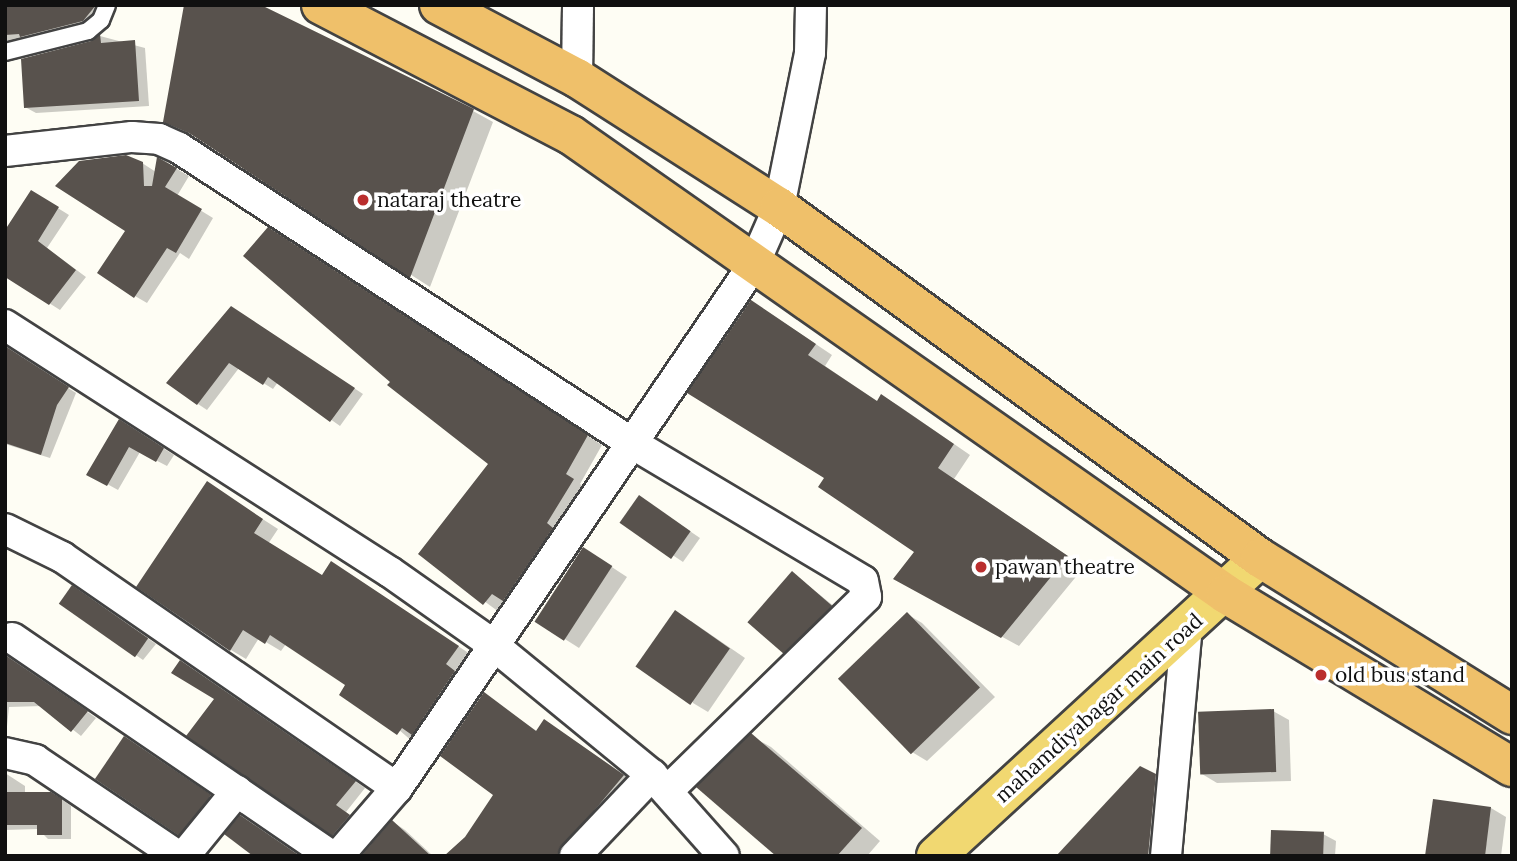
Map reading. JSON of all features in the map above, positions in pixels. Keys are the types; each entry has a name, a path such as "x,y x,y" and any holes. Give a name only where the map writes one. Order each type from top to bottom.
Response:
{"highway":[{"path":"321,5 571,135 1226,594 1512,767"},
{"path":"439,5 577,78 779,207 1260,558 1512,715"}],"main road":[{"name":"mahamdiyabagar main road","path":"936,856 1187,626 1226,594 1260,558"}],"street":[{"path":"577,78 578,5"},
{"path":"338,856 397,788 492,644 635,445 754,264 779,207 810,53 811,5"},
{"path":"5,151 132,137 159,139 635,445 863,581 867,588 866,597 575,856"},
{"path":"5,325 390,572 492,644 659,783 724,856"},
{"path":"5,529 85,572 397,788"},
{"path":"1166,856 1187,626"},
{"path":"12,638 331,856"},
{"path":"5,753 35,760 177,856"},
{"path":"184,856 237,791"}],"lane":[{"path":"5,52 88,31 101,20 107,5"}],"building":[{"path":"5,5 96,5 83,21 20,37 19,34 5,35"},
{"name":"nataraj theatre","path":"184,5 261,5 474,109 410,278 189,133 163,122"},
{"path":"100,34 101,43 135,40 139,101 24,108 21,59 91,41"},
{"path":"126,155 143,162 144,186 152,186 157,157 177,168 165,187 202,209 176,253 167,248 134,298 97,273 125,231 55,186 79,161"},
{"path":"31,190 59,207 38,241 76,270 49,305 5,277 5,230"},
{"path":"268,227 588,435 566,474 574,479 547,523 553,528 503,601 492,594 483,605 418,554 488,464 387,385 390,382 243,256"},
{"path":"751,300 816,344 808,355 877,401 881,394 954,444 938,468 1068,556 1001,638 893,579 914,552 818,487 824,478 687,393"},
{"path":"231,306 355,388 330,422 268,377 263,385 229,363 197,405 166,383"},
{"path":"5,346 69,387 57,405 41,455 5,443"},
{"path":"119,419 164,448 156,462 129,447 107,486 86,475"},
{"path":"207,481 263,519 254,533 322,575 331,561 459,646 446,664 455,671 412,735 402,728 397,735 339,695 345,685 270,635 265,644 243,630 230,651 136,587"},
{"path":"639,495 691,531 671,559 619,523"},
{"path":"583,547 612,566 564,641 535,622"},
{"path":"792,571 832,606 787,657 747,622"},
{"path":"72,585 148,638 135,657 59,604"},
{"path":"675,610 730,648 690,705 635,667"},
{"path":"907,612 980,688 911,754 838,679"},
{"path":"5,655 88,711 71,732 34,702 5,702"},
{"path":"180,660 356,781 336,805 350,815 332,836 186,736 214,699 171,673"},
{"path":"484,692 536,731 544,719 624,775 556,856 444,856 465,837 493,795 440,756"},
{"path":"1274,709 1276,772 1200,775 1198,712"},
{"path":"751,733 862,828 837,856 776,856 696,787"},
{"path":"124,736 211,795 182,838 95,779"},
{"path":"1140,766 1156,774 1148,856 1056,856"},
{"path":"5,792 51,792 62,799 62,835 37,835 37,825 5,825"},
{"path":"1433,799 1491,807 1485,856 1425,856"},
{"path":"240,815 300,856 253,856 224,834"},
{"path":"392,820 431,856 361,856"},
{"path":"1271,830 1324,832 1323,856 1270,856"}],"place":[{"name":"nataraj theatre","path":"363,200"},
{"name":"pawan theatre","path":"981,567"},
{"name":"old bus stand","path":"1321,675"}]}
